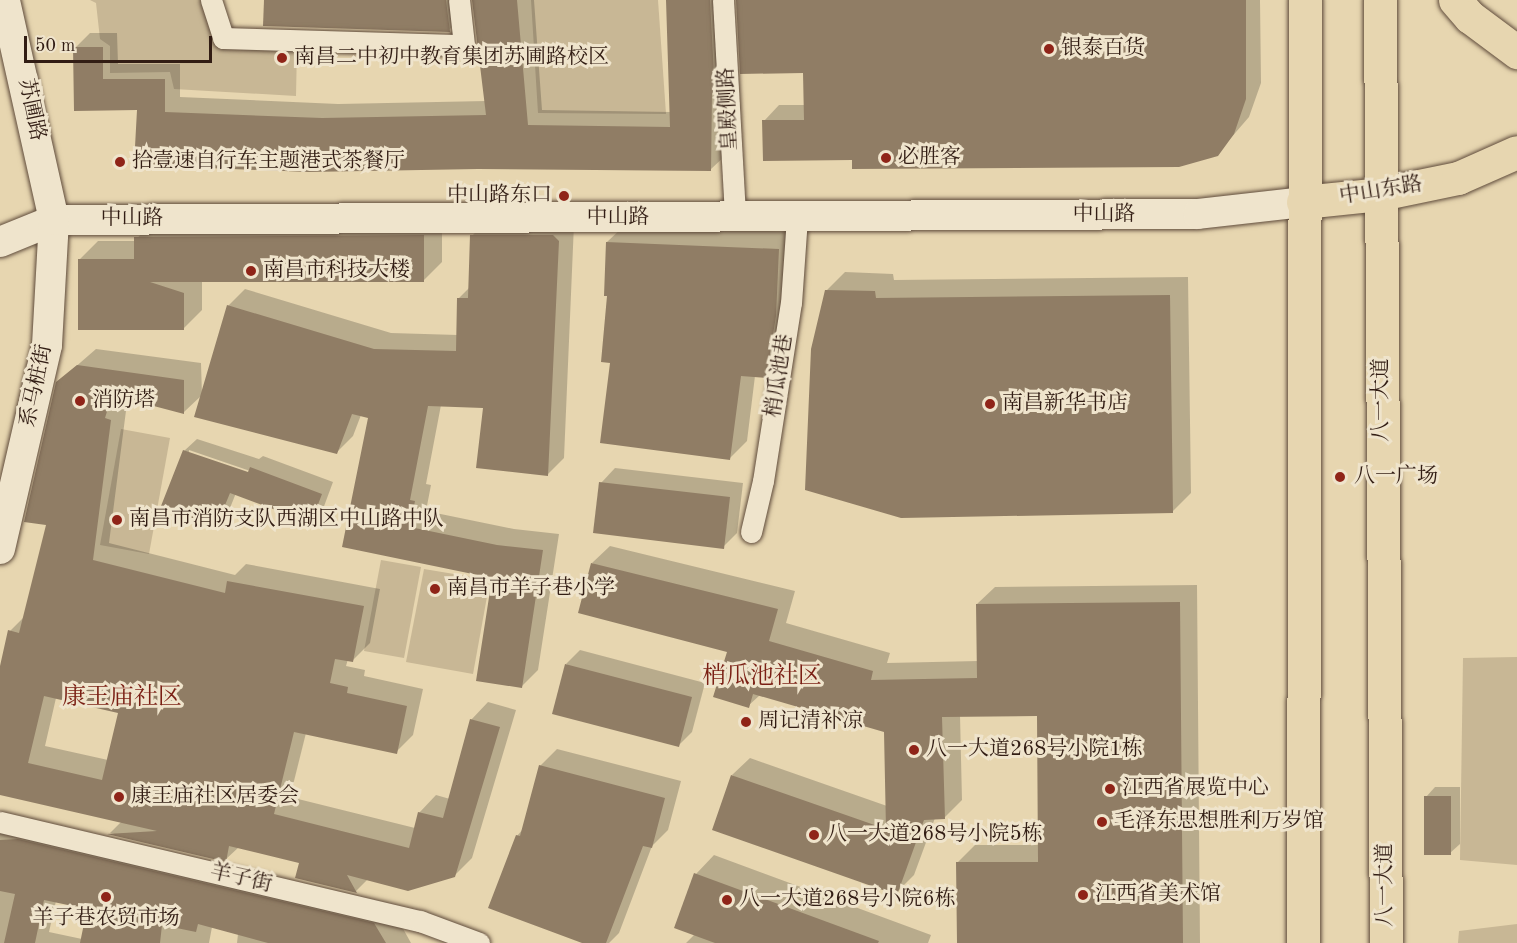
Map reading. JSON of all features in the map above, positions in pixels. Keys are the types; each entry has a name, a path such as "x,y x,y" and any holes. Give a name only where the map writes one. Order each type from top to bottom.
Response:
{"highway":[{"path":"1303,943 1305,0"},
{"name":"八一大道","path":"1380,0 1386,943"},
{"path":"1455,0 1470,17 1517,52"},
{"name":"中山东路","path":"1304,202 1380,194 1458,178 1517,152"}],"main road":[{"name":"苏圃路","path":"5,0 54,220"},
{"name":"中山东路","path":"1240,211 1304,202"},
{"name":"中山路","path":"0,242 54,220 735,218 1240,211"},
{"name":"系马桩街","path":"0,549 47,345 54,220"}],"street":[{"path":"211,0 224,38 464,45 459,0"},
{"name":"皇殿侧路","path":"723,0 735,218"},
{"name":"梢瓜池巷","path":"751,532 764,481 791,303 797,217"},
{"name":"羊子街","path":"0,822 420,921 479,943"}],"shaded area":[{"path":"90,0 203,0 220,45 297,48 296,96 174,89 170,72 110,73 110,46 100,39 96,3"},
{"path":"531,0 658,0 666,114 538,113"},
{"path":"121,429 170,438 149,554 100,545"},
{"path":"381,560 421,567 404,658 364,651"},
{"path":"424,569 490,580 473,674 406,662"},
{"path":"1517,657 1517,865 1460,860 1463,658"},
{"path":"1517,924 1517,943 1458,943 1459,931"}],"building":[{"path":"264,0 446,0 450,32 263,26"},
{"path":"472,0 517,0 528,125 670,127 666,0 710,0 715,93 712,93 711,171 478,169 308,172 134,165 137,110 74,111 73,47 103,47 103,79 165,79 165,112 322,118 486,115"},
{"name":"银泰百货","path":"736,0 1246,0 1246,99 1234,134 1218,156 1179,167 852,169 852,160 763,161 762,120 804,120 803,73 740,74"},
{"name":"南昌市科技大楼","path":"424,235 424,282 150,282 184,293 184,330 78,330 78,259 134,259 134,237"},
{"path":"470,235 553,235 559,241 548,476 476,468 483,408 428,406 410,500 415,501 410,527 497,545 543,550 522,688 476,681 492,578 342,547 368,418 352,414 337,454 194,417 227,305 374,349 456,351 457,298 468,298"},
{"path":"606,242 779,249 776,316 766,378 741,376 730,460 600,443 610,363 601,362 607,296 604,296"},
{"name":"南昌新华书店","path":"825,290 875,291 876,298 1170,295 1173,513 901,518 805,490 811,349"},
{"path":"77,365 184,380 184,414 112,395 105,418 111,420 93,560 225,593 227,581 364,606 353,662 335,659 330,683 348,687 347,693 407,706 397,754 294,732 274,814 409,848 418,812 443,818 470,719 500,727 455,877 408,891 347,875 357,893 295,878 299,863 229,846 226,862 107,834 157,831 0,795 0,666 8,630 19,633 46,525 24,522 56,382","holes":["44,696 118,713 102,780 28,763"]},
{"path":"183,450 248,472 250,467 322,494 311,523 230,493 216,527 161,506"},
{"path":"599,482 730,497 724,549 593,533"},
{"name":"江西省展览中心","path":"591,563 778,609 769,641 873,671 871,680 977,678 976,604 1180,602 1183,943 957,943 956,862 1038,862 1037,716 942,717 945,819 924,820 897,895 712,830 731,775 886,829 884,732 753,694 749,708 713,697 727,652 578,613"},
{"path":"565,664 692,697 679,747 552,714"},
{"path":"539,765 665,798 652,848 643,846 606,943 582,943 488,908 516,835 520,836"},
{"path":"1424,796 1451,796 1451,855 1424,855"},
{"path":"18,839 374,923 386,943 268,943 198,924 196,932 162,925 160,943 80,943 87,909 44,900 35,943 4,943 15,894 0,891 0,840"},
{"name":"八一大道268号小院6栋","path":"694,873 879,941 878,943 715,943 674,928"}],"place":[{"name":"银泰百货","path":"1049,49"},
{"name":"南昌二中初中教育集团苏圃路校区","path":"282,58"},
{"name":"必胜客","path":"886,158"},
{"name":"拾壹速自行车主题港式茶餐厅","path":"120,162"},
{"name":"中山路东口","path":"564,196"},
{"name":"南昌市科技大楼","path":"251,271"},
{"name":"消防塔","path":"80,401"},
{"name":"南昌新华书店","path":"990,404"},
{"name":"八一广场","path":"1340,477"},
{"name":"南昌市消防支队西湖区中山路中队","path":"117,520"},
{"name":"南昌市羊子巷小学","path":"435,589"},
{"name":"周记清补凉","path":"746,722"},
{"name":"八一大道268号小院1栋","path":"914,750"},
{"name":"江西省展览中心","path":"1110,789"},
{"name":"康王庙社区居委会","path":"119,797"},
{"name":"毛泽东思想胜利万岁馆","path":"1102,822"},
{"name":"八一大道268号小院5栋","path":"814,835"},
{"name":"江西省美术馆","path":"1083,895"},
{"name":"羊子巷农贸市场","path":"106,897"},
{"name":"八一大道268号小院6栋","path":"727,900"}],"district":[{"name":"梢瓜池社区","path":"762,678"},
{"name":"康王庙社区","path":"122,699"}]}
